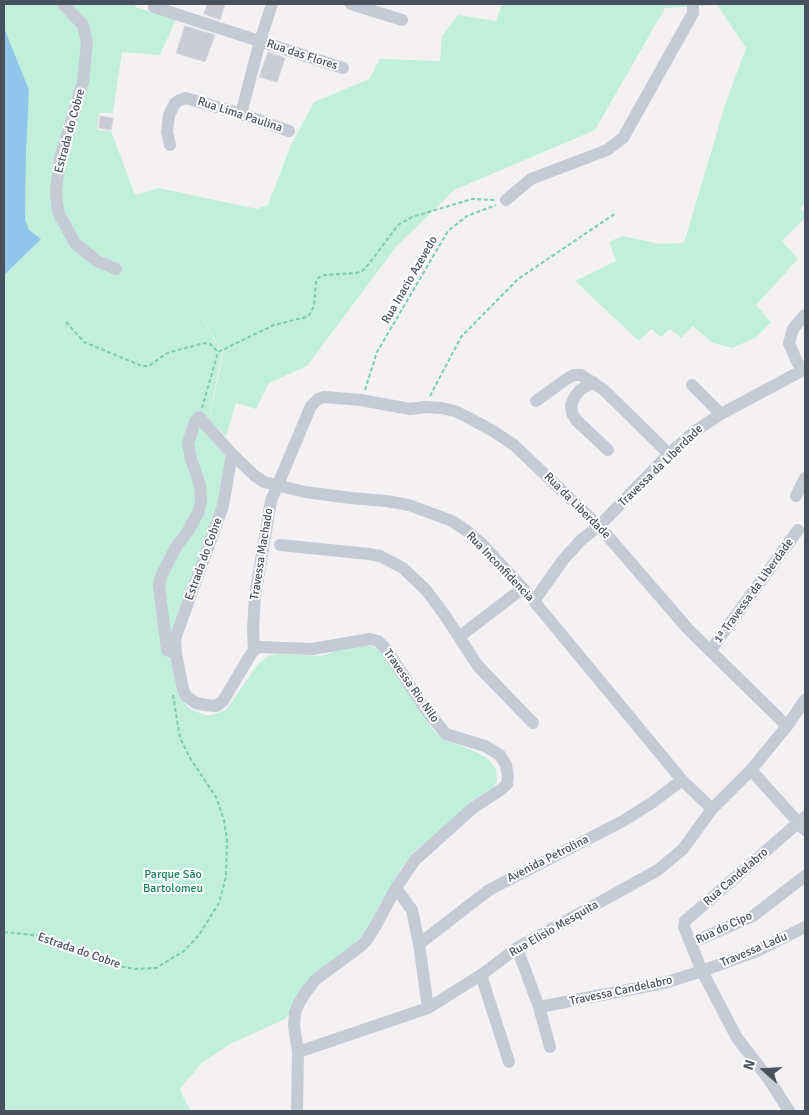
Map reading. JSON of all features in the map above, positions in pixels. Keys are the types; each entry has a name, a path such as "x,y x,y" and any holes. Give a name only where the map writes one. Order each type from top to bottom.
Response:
{"street":[{"name":"Estrada do Cobre","path":"63,4 83,25 87,42 83,82 60,158 56,191 57,205 59,214 75,243 97,261 116,269"},
{"path":"241,114 260,41 272,4"},
{"path":"351,4 402,20"},
{"path":"506,200 531,179 606,150 623,138 693,13 693,4"},
{"name":"Rua das Flores","path":"154,7 343,68"},
{"name":"Rua Lima Paulina","path":"170,144 167,132 169,115 175,103 180,100 193,100 289,131"},
{"path":"804,370 797,362 789,343 793,329 805,315"},
{"name":"Travessa da Liberdade","path":"534,602 563,560 581,540 600,526 669,454 695,431 721,414 804,370"},
{"path":"536,401 574,374 581,375 618,402 669,454"},
{"path":"593,382 580,390 574,398 571,405 572,413 576,420 608,450"},
{"path":"692,385 721,414"},
{"name":"Rua da Liberdade","path":"311,406 318,399 324,397 361,400 404,408 441,408 455,411 507,440 600,526 688,629 787,726"},
{"name":"Travessa Machado","path":"254,650 255,596 267,518 276,486 311,406"},
{"name":"Estrada do Cobre","path":"199,417 195,422 188,443 190,459 200,485 201,500 199,511 176,547 161,576 159,585 167,650 176,654 175,639 223,506 232,454"},
{"name":"Rua Inconfidencia","path":"199,417 232,454 264,482 305,492 409,505 452,521 467,531 482,544 523,588 682,780 712,809"},
{"path":"796,496 805,478"},
{"name":"1ª Travessa da Liberdade","path":"710,651 798,530"},
{"path":"280,545 380,556 403,568 426,590 478,666 533,723"},
{"path":"459,637 523,588"},
{"name":"Travessa Rio Nilo","path":"254,650 271,647 312,649 365,639 378,641 386,649 424,707 446,734 485,746 500,755 506,765 508,776 507,784 493,796 473,808 415,860 396,888 366,941 315,980 299,1002 295,1014 294,1026 298,1052"},
{"path":"176,654 186,696 196,703 216,706 223,701 254,650"},
{"name":"Rua Elisio Mesquita","path":"298,1052 428,1008 481,975 517,948 658,870 683,849 712,809 751,770 787,726 805,700"},
{"path":"751,770 803,823"},
{"name":"Avenida Petrolina","path":"419,944 489,890 623,820 653,802 682,780"},
{"name":"Rua Candelabro","path":"691,943 684,930 685,921 803,823"},
{"name":"Rua do Cipo","path":"691,943 753,916 805,876"},
{"path":"396,888 412,910 428,1008"},
{"name":"Travessa Ladu","path":"702,971 757,951 805,927"},
{"path":"691,943 702,971 736,1038 776,1090 789,1111"},
{"path":"517,948 539,1007 550,1047"},
{"name":"Travessa Candelabro","path":"539,1007 664,982 702,971"},
{"path":"481,975 509,1062"},
{"path":"297,1111 298,1052"}],"path":[{"path":"199,417 218,352 274,325 306,317 312,311 316,282 319,277 362,271 398,225 412,217 472,199 506,200"},
{"name":"Rua Inacio Azevedo","path":"361,400 377,352 448,231 467,216 506,200"},
{"path":"425,407 461,336 518,279 616,213"},
{"path":"66,322 84,342 142,366 149,366 166,352 204,343 210,344 218,352"},
{"name":"Estrada do Cobre","path":"4,932 42,936 115,965 134,969 156,968 184,951 199,935 219,903 226,877 227,840 224,820 216,797 190,758 180,738 172,694"}],"green space":[{"name":"Parque São Bartolomeu","path":"4,4 136,4 135,7 176,19 160,55 122,52 113,113 99,113 97,130 111,131 135,195 159,188 257,209 268,205 290,147 314,102 369,79 380,59 440,61 442,36 458,15 496,21 502,4 805,4 805,203 800,209 805,213 805,218 782,241 798,259 756,305 771,322 755,338 732,348 711,342 693,326 681,338 670,329 661,337 651,329 639,341 575,281 616,261 609,242 622,236 660,244 684,243 726,102 746,48 717,5 665,8 595,130 454,190 396,247 307,366 269,383 256,409 236,403 226,436 209,421 223,354 194,303 222,354 206,433 226,452 224,487 171,641 181,696 185,704 192,710 205,715 212,715 226,710 258,664 275,654 321,656 349,647 371,646 381,652 434,731 444,739 487,758 496,769 497,780 492,789 416,850 400,870 365,933 295,1006 285,1019 230,1044 202,1063 180,1088 191,1111 4,1111"}],"water":[{"path":"4,28 29,90 25,219 29,230 41,239 4,275"}],"building":[{"path":"207,4 225,4 220,20 204,14"},
{"path":"185,26 215,35 205,62 176,53"},
{"path":"268,52 285,58 277,82 259,77"},
{"path":"100,116 113,118 111,130 99,128"}]}
